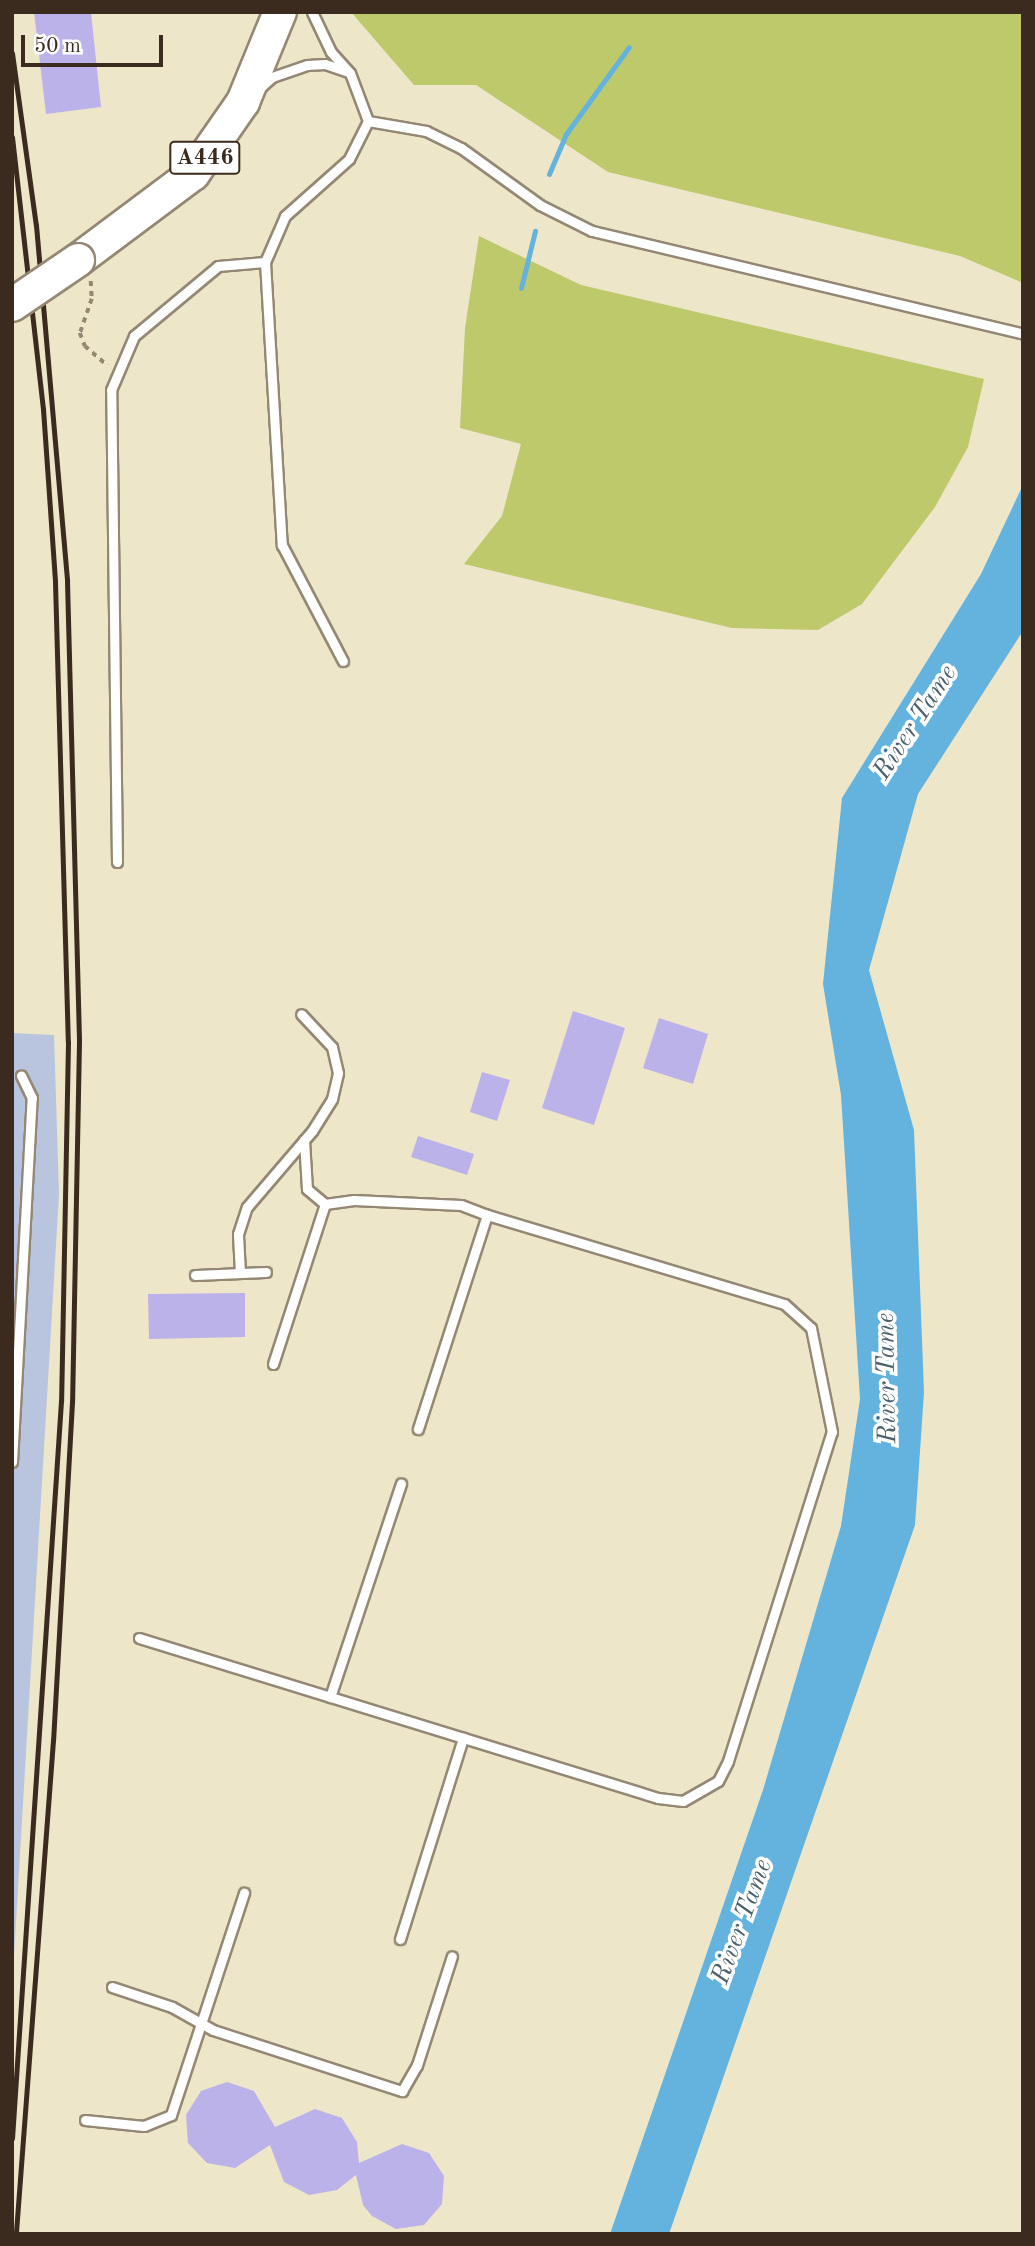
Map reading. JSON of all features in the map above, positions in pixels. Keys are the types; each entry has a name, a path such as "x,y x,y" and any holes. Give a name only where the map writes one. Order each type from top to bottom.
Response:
{"highway":[{"name":"A446","path":"12,305 80,272 194,174 243,103 280,12"}],"lane":[{"path":"312,12 331,52 350,73 368,121 349,159 285,216 265,262 282,545 343,661"},
{"path":"243,103 272,77 307,65 325,64 350,73"},
{"path":"368,121 426,131 461,148 540,205 592,231 1023,334"},
{"path":"117,862 111,390 134,336 218,266 265,262"},
{"path":"240,1273 238,1234 247,1207 304,1140 332,1099 338,1073 332,1047 301,1014"},
{"path":"12,1462 32,1098 21,1075"},
{"path":"139,1638 658,1798 683,1801 718,1781 728,1761 832,1432 811,1328 784,1304 461,1205 354,1199 325,1204 307,1189 304,1140"},
{"path":"274,1364 325,1204"},
{"path":"418,1429 487,1215"},
{"path":"195,1275 266,1272"},
{"path":"330,1697 401,1484"},
{"path":"400,1939 463,1738"},
{"path":"85,2120 144,2126 171,2115 244,1893"},
{"path":"112,1987 172,2007 202,2024 402,2091 417,2064 452,1956"}],"path":[{"path":"80,272 95,286 80,333 95,357 118,373"}],"shaded area":[{"path":"12,1033 54,1035 59,1194 12,1990"}],"green space":[{"path":"351,12 1023,12 1023,283 960,256 608,172 476,85 414,85"},
{"path":"479,236 581,285 984,379 968,447 935,507 862,604 818,630 732,628 464,564 502,516 521,444 460,428 465,328"}],"water":[{"name":"River Tame","path":"1023,485 1023,631 918,794 869,970 914,1130 924,1392 915,1525 669,2234 610,2234 763,1790 841,1526 860,1399 841,1095 823,984 842,798 981,574"}],"building":[{"path":"34,12 91,12 101,107 46,114"},
{"path":"573,1011 625,1028 594,1125 542,1108"},
{"path":"659,1018 708,1034 693,1084 643,1068"},
{"path":"482,1072 510,1080 497,1121 470,1112"},
{"path":"418,1136 474,1154 467,1175 411,1157"},
{"path":"245,1293 245,1337 149,1339 148,1294"},
{"path":"227,2082 254,2091 275,2127 315,2109 342,2118 357,2142 359,2163 402,2144 429,2153 444,2176 442,2204 424,2225 396,2229 372,2216 363,2205 356,2175 337,2190 309,2195 284,2182 270,2145 235,2168 207,2163 188,2143 186,2115 201,2091"}],"waterway":[{"path":"549,174 566,134 629,47"},
{"path":"521,288 535,231"}],"railway":[{"path":"12,53 36,225 67,581 79,1042 72,1402 53,1740 16,2234"},
{"path":"12,137 43,409 55,582 68,1042 61,1401 12,2138"}]}
